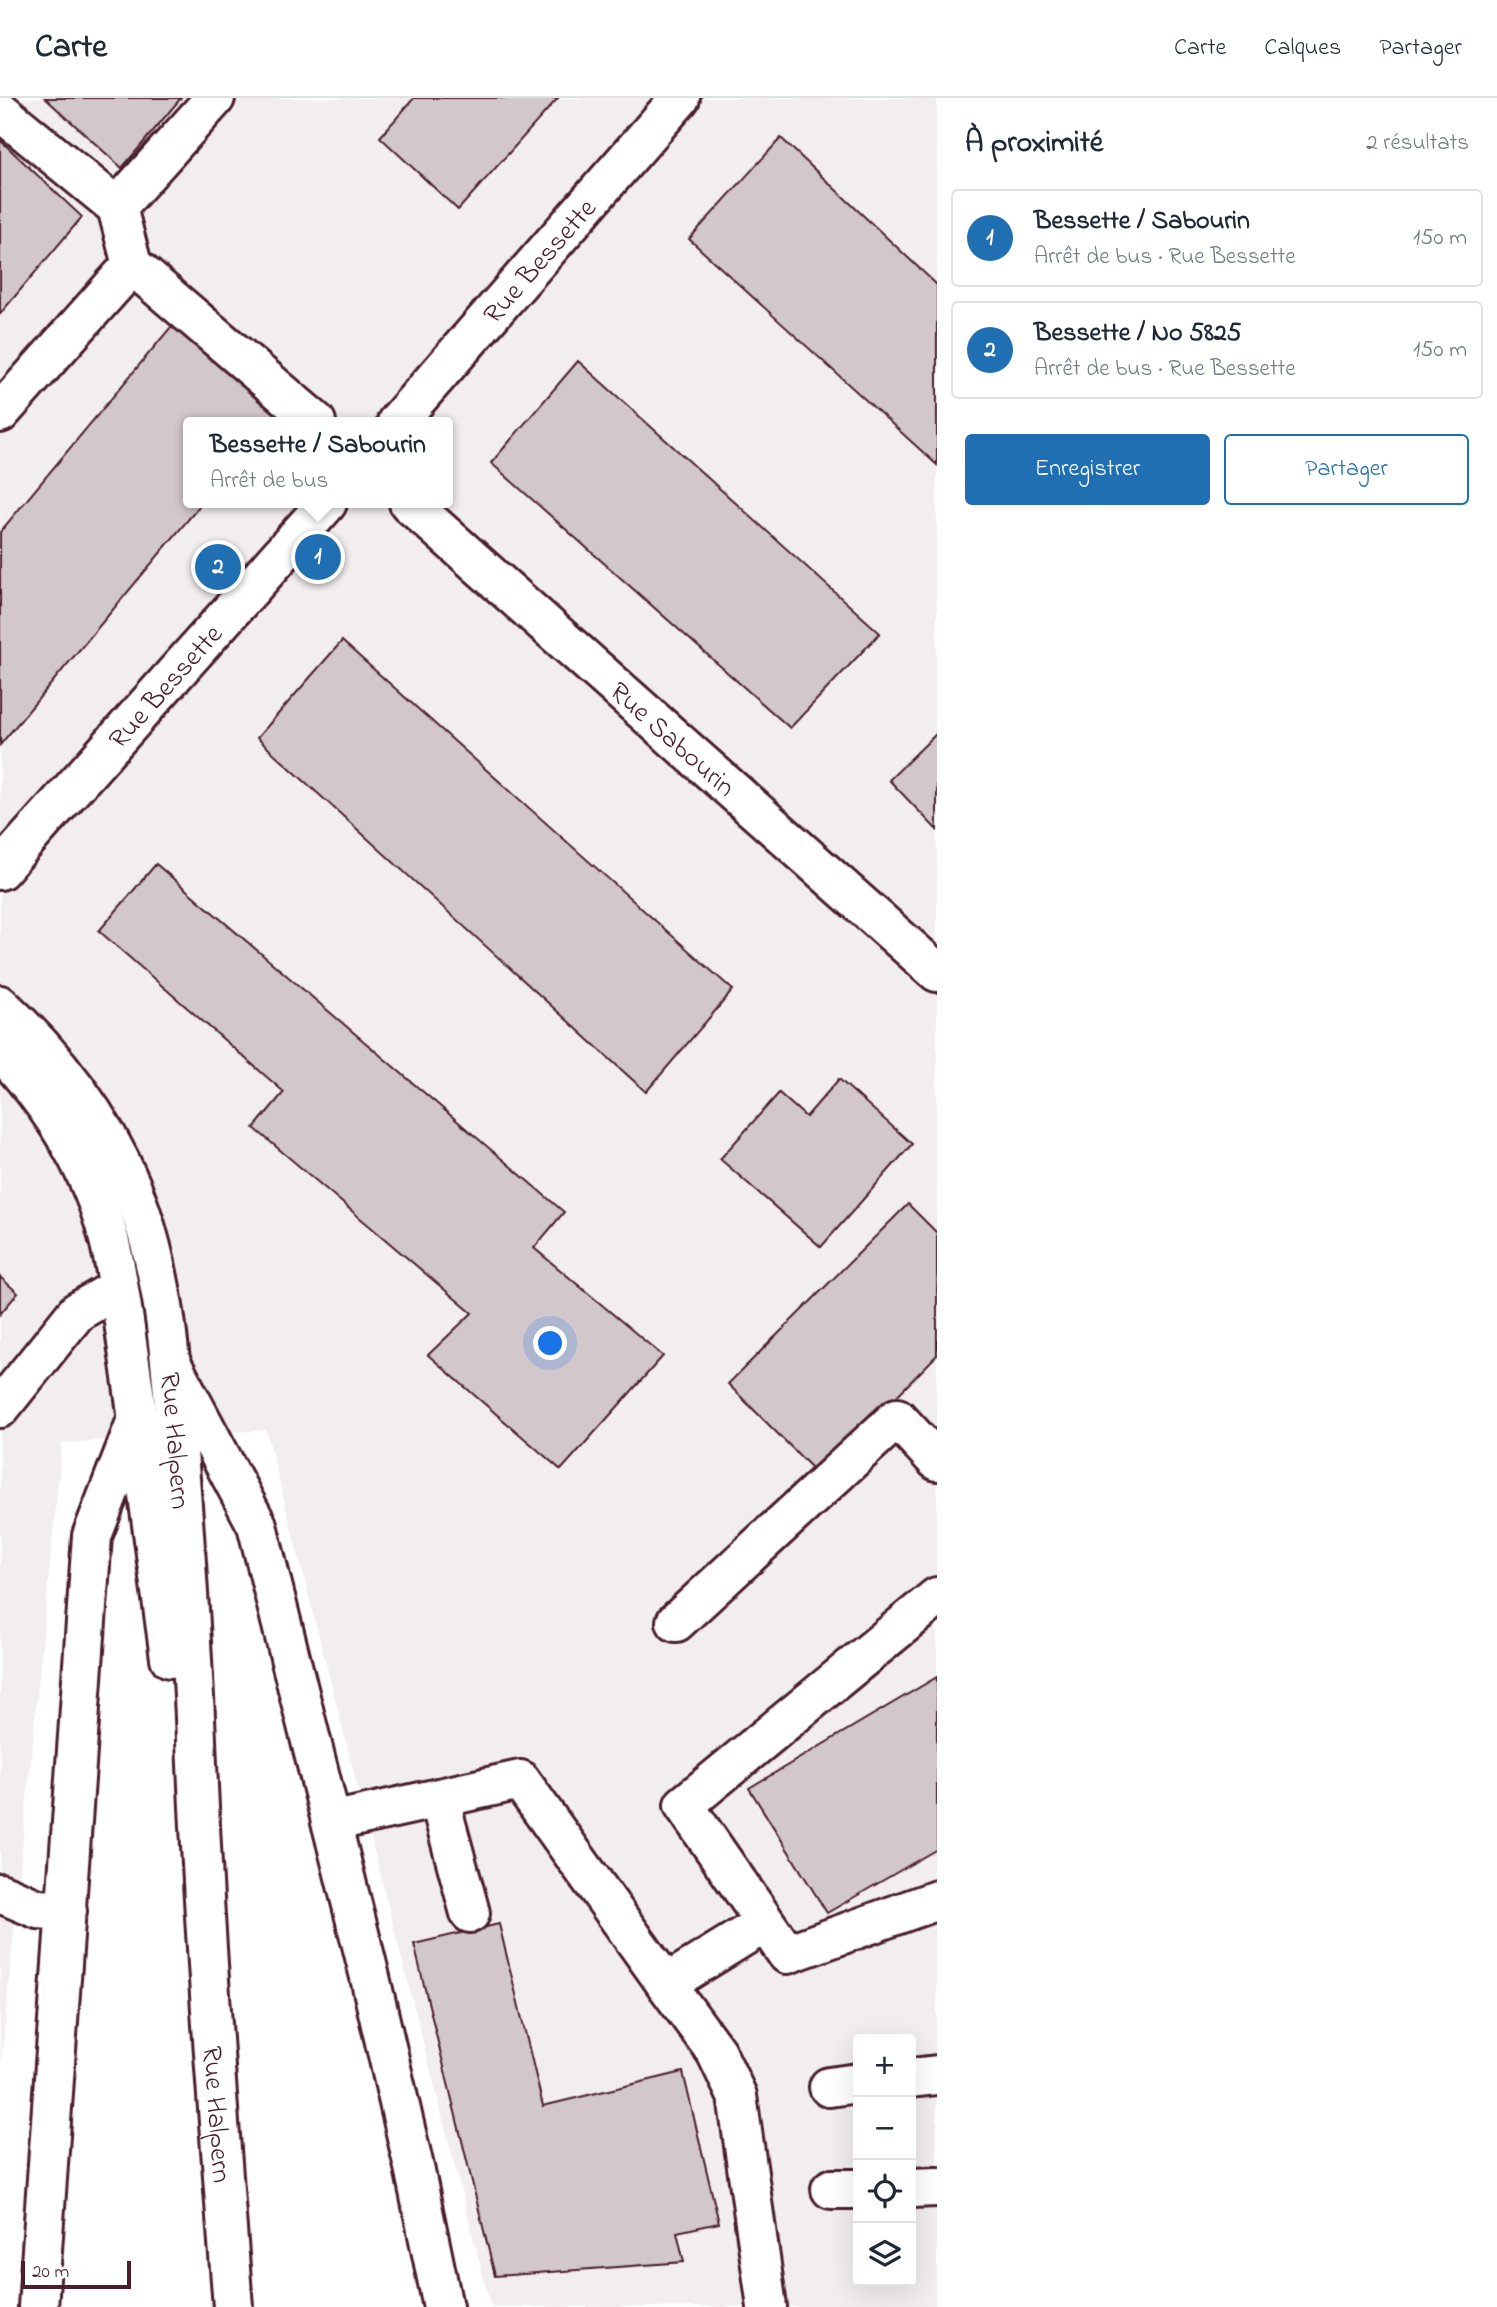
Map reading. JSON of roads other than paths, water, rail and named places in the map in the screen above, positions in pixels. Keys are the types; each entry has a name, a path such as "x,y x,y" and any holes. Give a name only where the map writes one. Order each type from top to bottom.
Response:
{"street":[{"path":"117,207 215,98"},
{"name":"Rue Bessette","path":"401,417 680,98"},
{"path":"0,111 117,207 132,265 310,417"},
{"path":"0,413 132,265"},
{"name":"Rue Bessette","path":"0,870 323,508"},
{"name":"Rue Sabourin","path":"415,508 937,972"},
{"name":"Rue Halpern","path":"0,1005 78,1090 122,1165 152,1247 170,1363 192,1628 204,1924 233,2307"},
{"name":"Rue Halpern","path":"0,1050 44,1102 74,1151 102,1215 118,1288 138,1417 204,1924"},
{"path":"0,1408 78,1312 118,1288"},
{"path":"170,1363 257,1525 411,2154 443,2307"},
{"path":"38,2307 92,1536 138,1417"},
{"path":"676,1622 897,1418 937,1461"},
{"path":"937,1597 684,1805 787,1954 937,1900"},
{"path":"331,1822 520,1780 716,2052 737,2096 767,2307"},
{"path":"439,1798 470,1913"},
{"path":"0,1892 38,1909 67,1911"},
{"path":"666,1984 765,1923"},
{"path":"916,2077 937,2075"},
{"path":"916,2188 937,2188"}],"place":[{"name":"Bessette / Sabourin","path":"318,557"},
{"name":"Bessette / No 5825","path":"218,567"}]}
